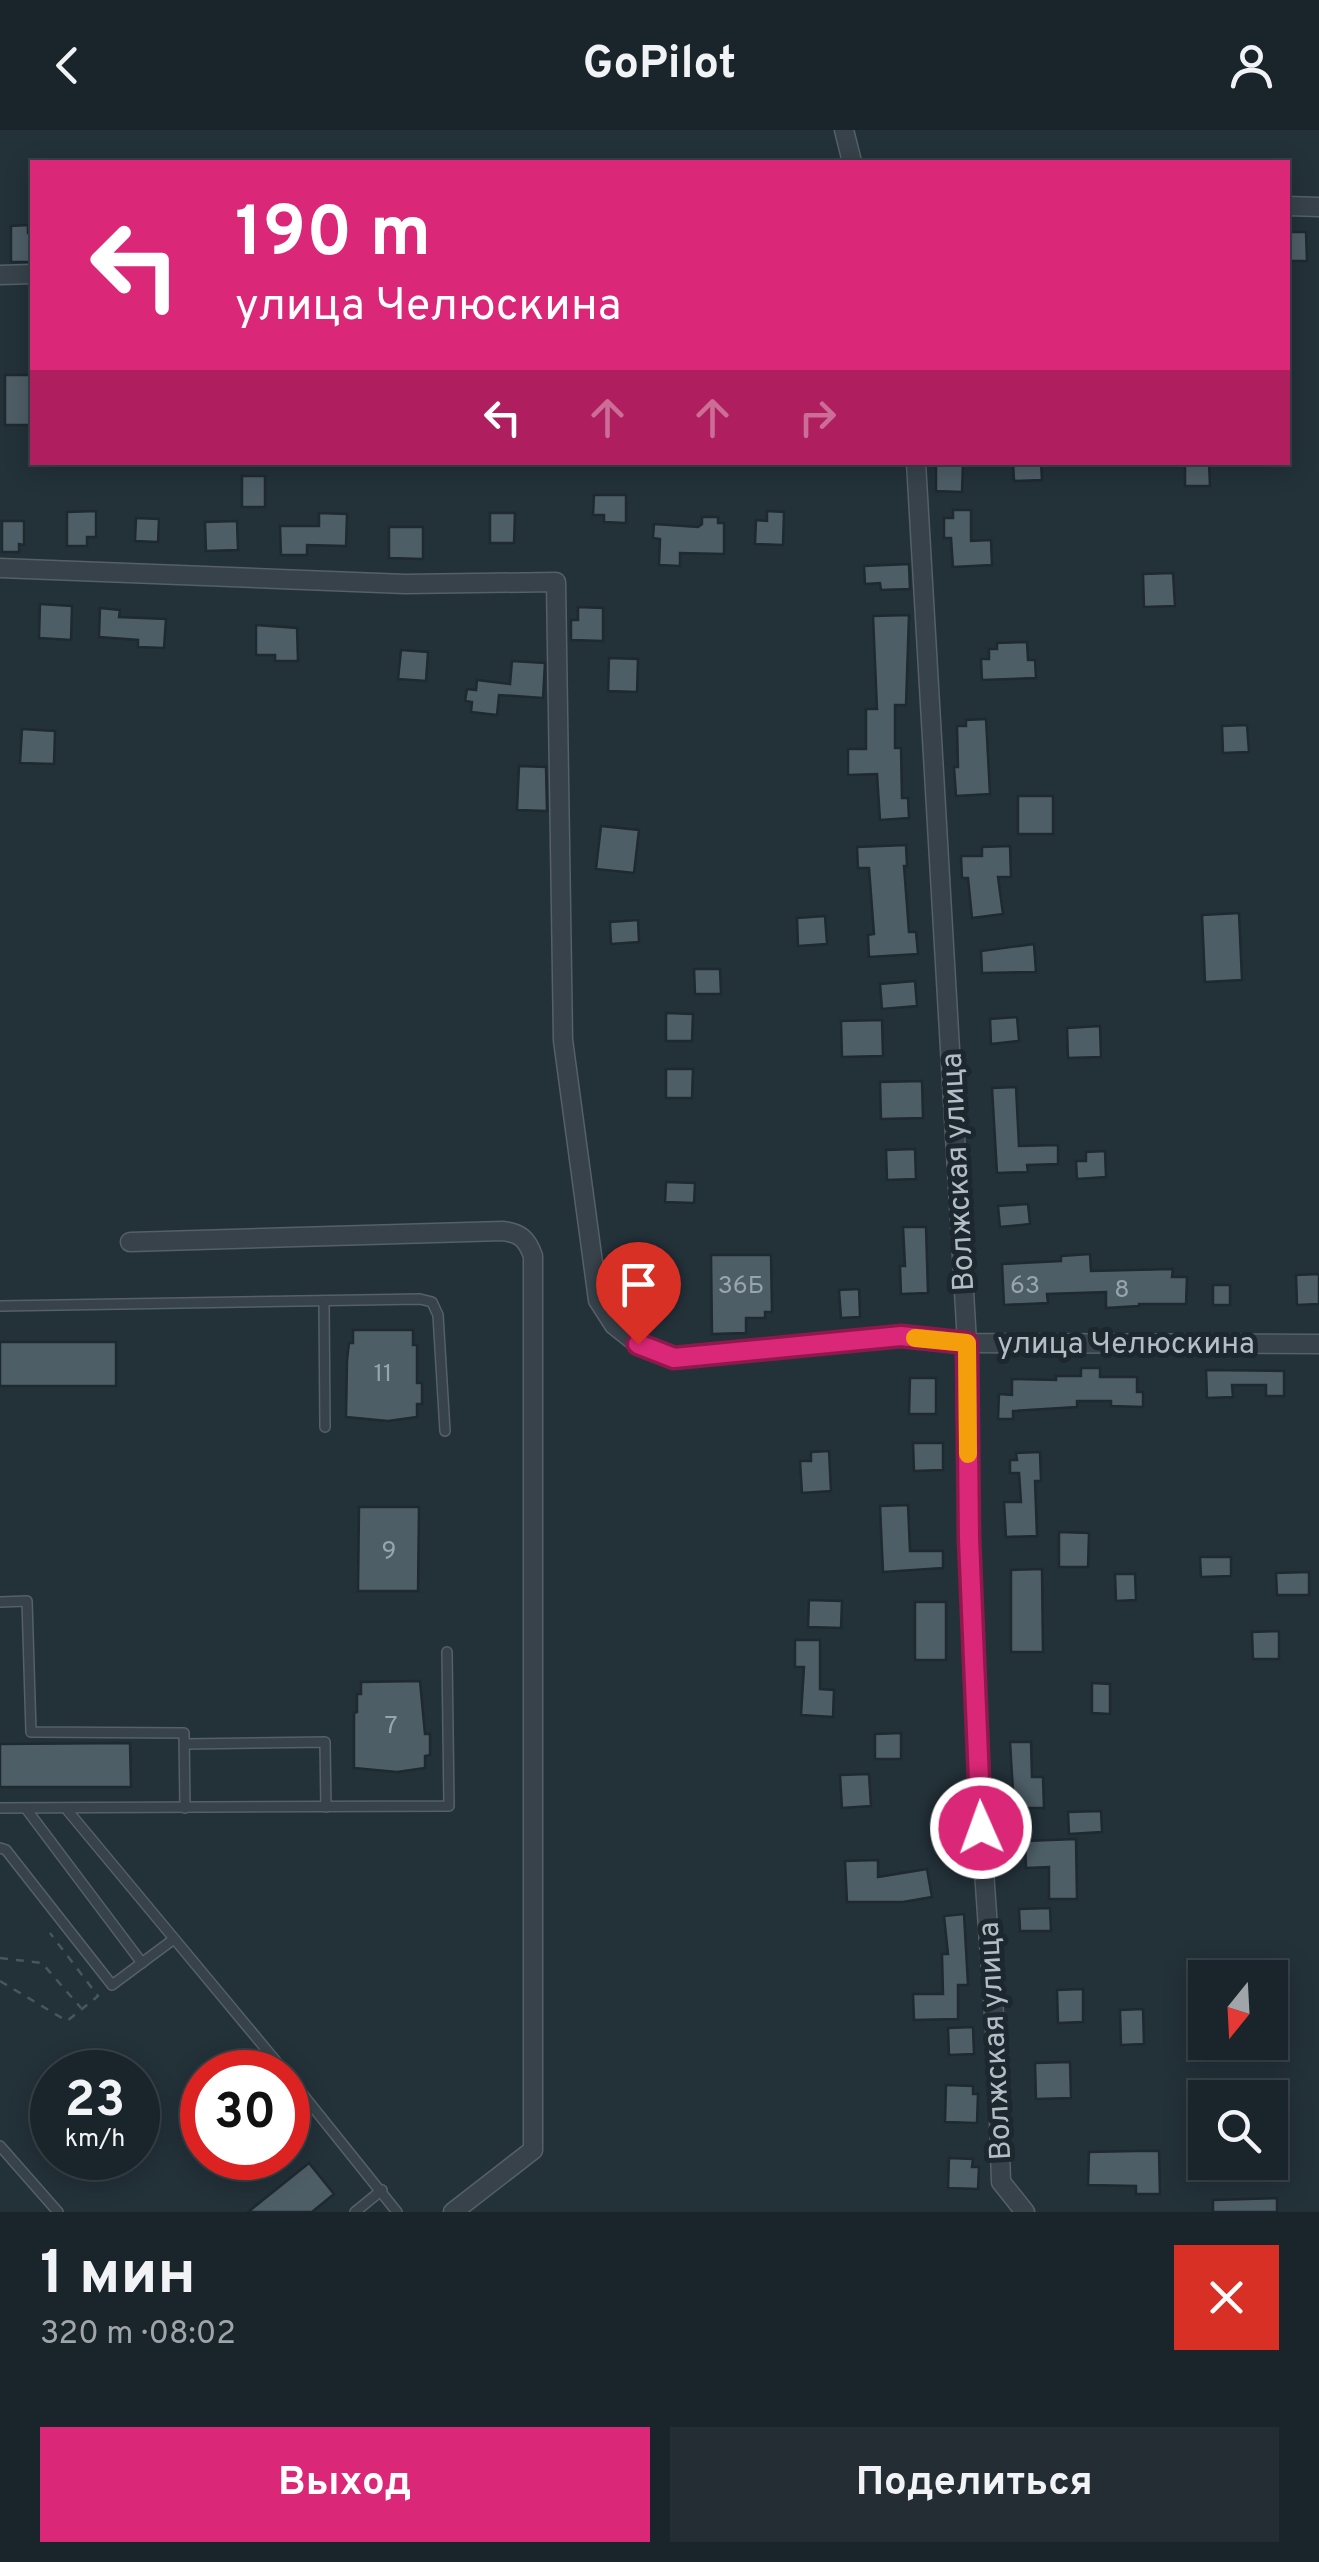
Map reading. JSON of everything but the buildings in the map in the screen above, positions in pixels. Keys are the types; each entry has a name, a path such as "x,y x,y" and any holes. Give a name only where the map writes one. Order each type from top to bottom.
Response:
{"street":[{"path":"844,130 852,160"},
{"path":"1290,206 1319,206"},
{"path":"0,275 30,274"},
{"name":"Волжская улица","path":"916,465 967,1343 974,1654 1001,2182 1025,2212"},
{"name":"улица Челюскина","path":"0,568 405,584 556,582 563,1040 598,1300 614,1325 638,1344 674,1358 901,1336 967,1343 1319,1344"},
{"path":"130,1242 503,1230 518,1233 529,1243 534,1256 533,2150 453,2212"}],"lane":[{"path":"0,1306 420,1299 432,1302 438,1315 445,1431"},
{"path":"324,1301 325,1428"},
{"path":"0,1602 27,1601 30,1732 184,1733 185,1808"},
{"path":"0,1808 449,1806 448,1652"},
{"path":"185,1744 325,1742 326,1807"},
{"path":"27,1810 142,1963"},
{"path":"68,1810 266,2050"},
{"path":"0,1848 6,1850 112,1986 174,1939"},
{"path":"310,2103 397,2212"},
{"path":"0,2146 58,2212"},
{"path":"355,2212 382,2190"}],"path":[{"path":"0,1980 67,2022 98,1996 50,1933"},
{"path":"0,1958 42,1963 82,2009"}],"slow traffic":[{"path":"915,1338 967,1343 968,1454"}],"route":[{"path":"638,1344 674,1358 901,1336 967,1343 969,1539 981,1828"}]}
